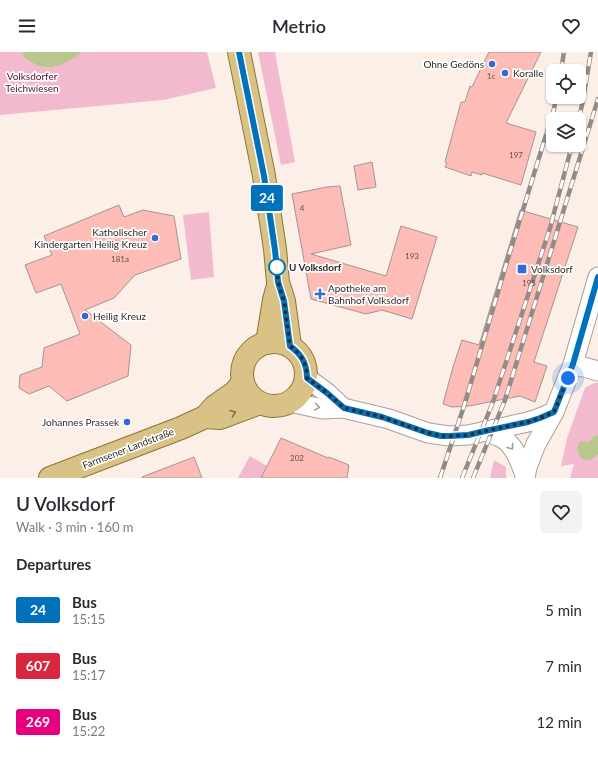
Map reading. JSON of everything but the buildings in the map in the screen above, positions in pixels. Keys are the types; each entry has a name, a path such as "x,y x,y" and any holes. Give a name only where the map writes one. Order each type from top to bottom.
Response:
{"main road":[{"path":"239,52 264,176 275,250 278,282 284,301 290,346"},
{"path":"267,343 278,282"},
{"path":"260,403 249,394 243,382 242,375 245,361 249,354 260,345 278,342 290,346 296,350 305,363 307,370 307,378 304,388 294,400 290,402"},
{"name":"Farmsener Landstraße","path":"50,478 181,428 205,417 215,406 231,395 243,382"},
{"name":"Farmsener Landstraße","path":"205,417 220,418 260,403 278,406 290,402"}],"street":[{"path":"525,476 536,444 554,412 573,364 598,277"},
{"path":"573,364 598,370"},
{"name":"Farmsener Landstraße","path":"307,378 344,408"},
{"name":"Farmsener Landstraße","path":"290,402 322,408 344,408 382,417 441,436 468,435 528,422 554,412"},
{"path":"485,431 501,437 509,444 517,456 525,476"}],"green space":[{"name":"Volksdorfer Teichwiesen","path":"0,52 207,52 216,88 163,100 0,115"},
{"path":"258,52 275,52 295,162 281,165"},
{"path":"209,212 214,277 191,280 183,215"},
{"path":"594,383 598,383 598,435 594,436 589,442 579,444 579,446 594,459 598,455 598,478 570,478 574,464 561,466 567,438 585,388"},
{"path":"250,456 267,466 261,478 238,478"},
{"path":"494,460 506,467 506,478 490,478"}],"shaded area":[{"path":"22,52 82,52 61,65 50,67 38,66 25,58"},
{"path":"598,435 598,455 589,460 585,460 579,455 578,446 580,441 589,442 594,436"}],"railway":[{"path":"562,64 564,52"},
{"path":"580,112 591,52"},
{"path":"473,478 505,400 598,99"},
{"path":"440,478 464,406 555,104"},
{"path":"462,478 493,402 550,228 570,152"}],"bus line":[{"name":"24","path":"239,52 264,176 275,250 278,282 284,301 290,346 296,350 305,363 307,378 344,408 389,419 406,426 441,436 468,435 528,422 554,412 573,364 598,277"}],"place":[{"name":"Ohne Gedöns","path":"492,64"},
{"name":"Koralle","path":"505,73"},
{"name":"Katholischer Kindergarten Heilig Kreuz","path":"155,238"},
{"name":"U Volksdorf","path":"277,267"},
{"name":"Volksdorf","path":"522,269"},
{"name":"Apotheke am Bahnhof Volksdorf","path":"320,294"},
{"name":"Heilig Kreuz","path":"85,316"},
{"name":"Johannes Prassek","path":"127,422"}],"route":[{"path":"277,267 277,265 278,282 284,301 290,346 296,350 305,363 307,378 344,408 389,419 406,426 441,436 468,435 528,422 554,412 568,378"}]}
